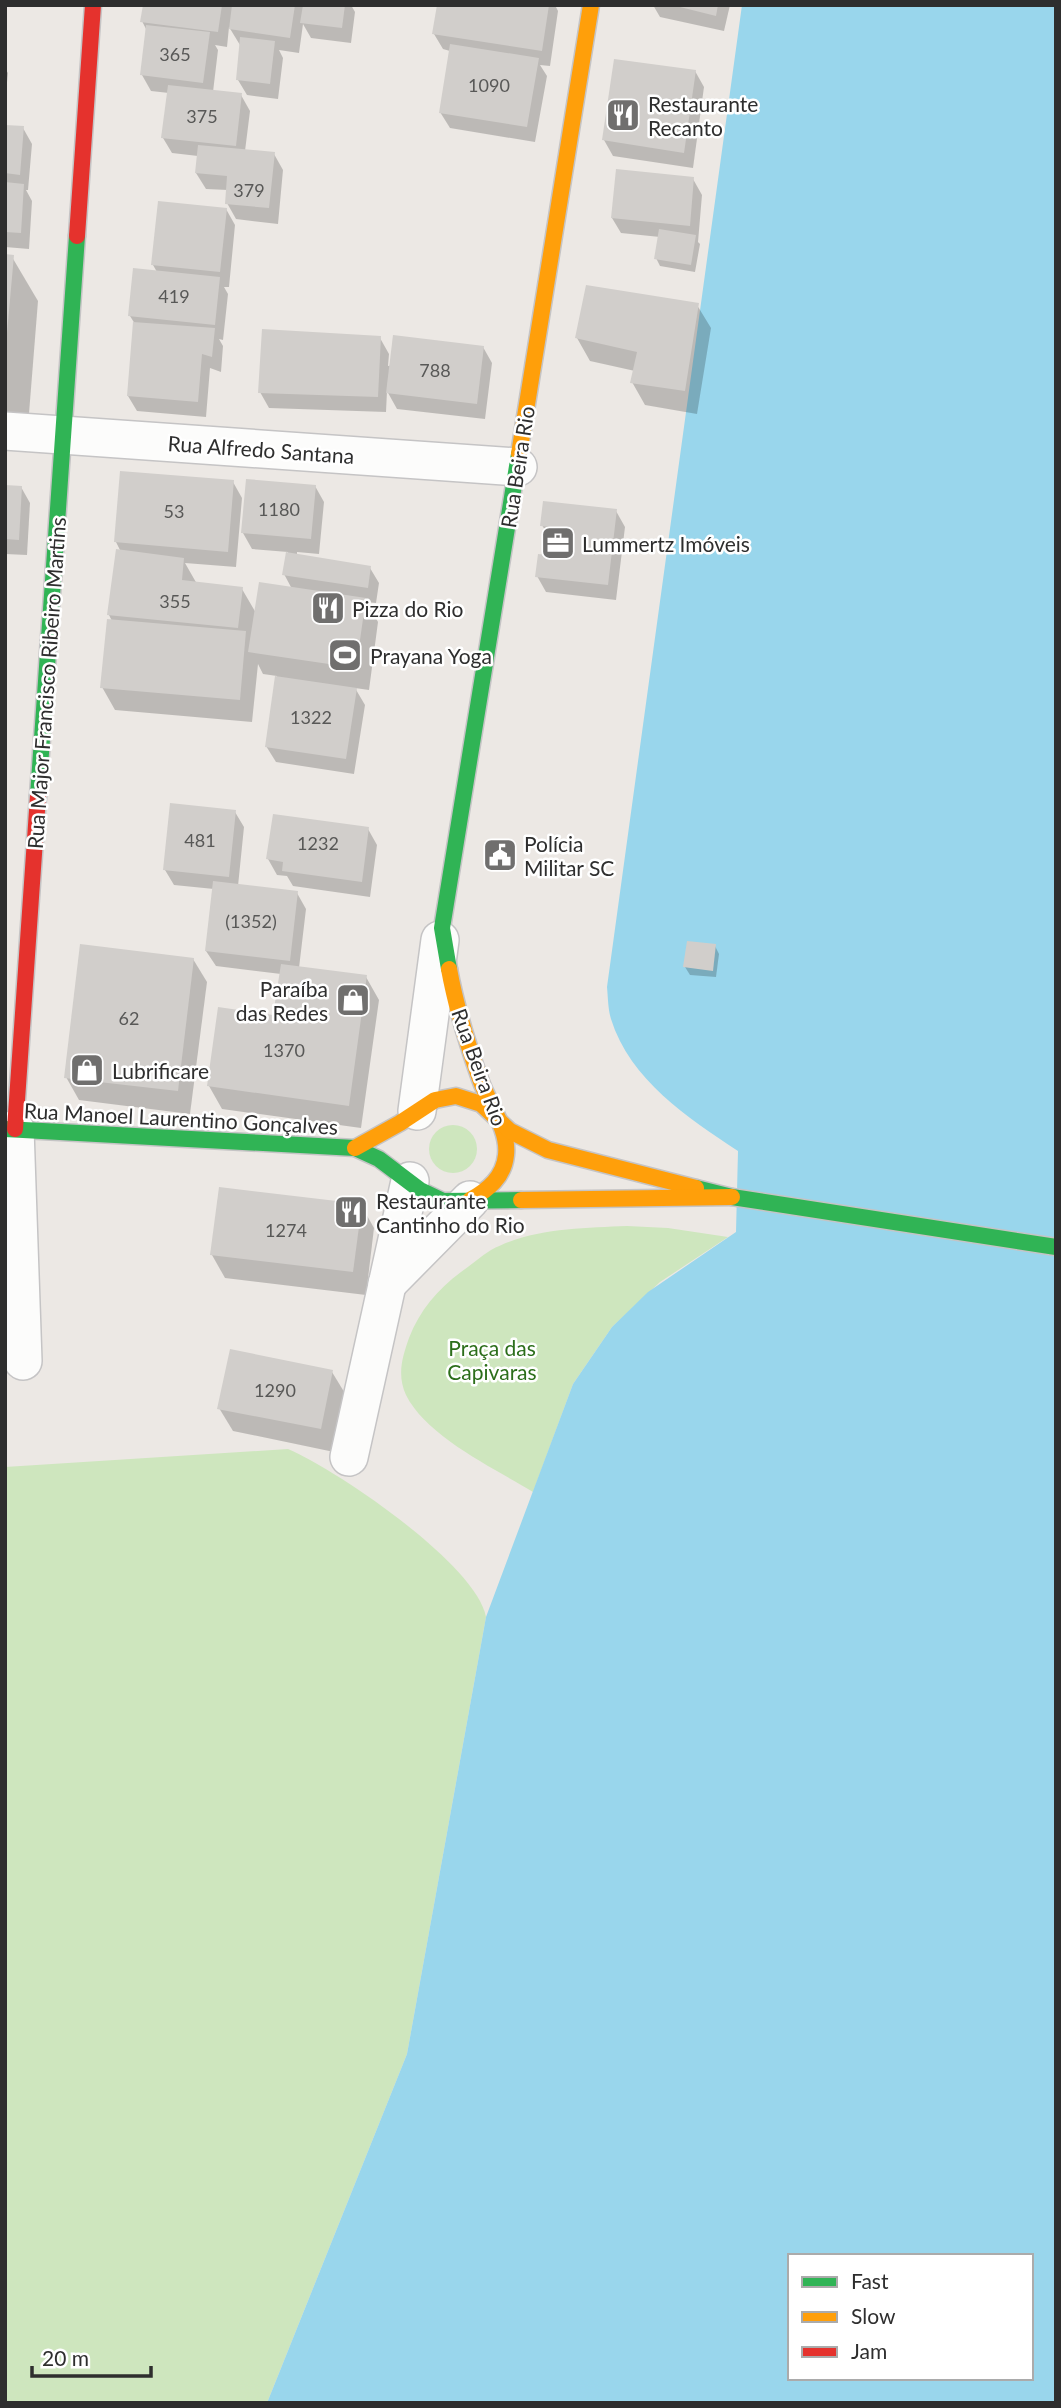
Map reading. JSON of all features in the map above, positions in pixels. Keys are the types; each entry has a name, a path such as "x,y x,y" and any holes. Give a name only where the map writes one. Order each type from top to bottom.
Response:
{"main road":[{"name":"Rua Major Francisco Ribeiro Martins","path":"10,1129 93,5"},
{"name":"Rua Beira Rio","path":"470,1200 489,1188 502,1169 506,1145 470,1054 450,980 442,929 591,5"},
{"name":"Rua Manoel Laurentino Gonçalves","path":"355,1148 373,1155 407,1147 435,1100 456,1096 481,1104 499,1123 548,1150 732,1198"},
{"name":"Rua Manoel Laurentino Gonçalves","path":"10,1129 355,1148 407,1147"},
{"name":"Rua Manoel Laurentino Gonçalves","path":"407,1147 430,1197 443,1201 732,1198"},
{"path":"732,1198 1056,1247"}],"street":[{"name":"Rua Alfredo Santana","path":"5,431 517,467"},
{"name":"Rua Beira Rio","path":"349,1457 387,1284 442,929"},
{"name":"Rua Major Francisco Ribeiro Martins","path":"10,1129 23,1361"},
{"name":"Rua Beira Rio","path":"387,1284 470,1200"}],"green space":[{"path":"453,1125 470,1132 477,1149 470,1166 453,1173 436,1166 429,1149 436,1132"},
{"name":"Praça das Capivaras","path":"627,1226 668,1228 728,1237 660,1282 612,1327 573,1384 533,1492 445,1438 416,1410 403,1388 401,1373 409,1338 418,1318 437,1293 491,1250 540,1233"},
{"path":"288,1449 370,1497 432,1546 458,1571 477,1595 486,1617 407,2054 267,2403 5,2403 5,1467"}],"water":[{"path":"742,5 1056,5 1056,2403 267,2403 407,2054 486,1617 573,1384 612,1327 648,1292 736,1232 738,1151 681,1111 646,1079 620,1041 609,1007 607,987"}],"building":[{"path":"143,5 222,5 218,32 140,22"},
{"path":"232,5 295,5 290,38 229,29"},
{"path":"303,5 345,5 342,28 300,23"},
{"path":"437,5 549,5 542,51 432,34"},
{"path":"672,5 718,5 716,16"},
{"path":"146,25 210,32 203,83 140,75"},
{"path":"240,37 275,41 270,84 236,80"},
{"path":"450,44 539,58 527,127 439,113"},
{"path":"614,59 696,70 684,153 602,140"},
{"path":"168,85 242,93 236,146 161,138"},
{"path":"5,125 24,126 20,175 5,173"},
{"path":"198,145 275,152 269,208 225,204 227,176 195,173"},
{"path":"616,169 694,177 690,226 611,218"},
{"path":"5,182 24,184 21,233 5,232"},
{"path":"158,201 227,208 220,272 151,265"},
{"path":"659,229 696,235 691,265 654,259"},
{"path":"5,254 14,255 7,333 5,333"},
{"path":"133,268 220,277 215,325 128,316"},
{"path":"586,285 699,303 685,391 630,383 637,352 575,338"},
{"path":"133,322 215,328 212,357 202,354 198,402 127,396"},
{"path":"262,329 381,336 378,397 258,393"},
{"path":"393,335 484,346 477,404 386,393"},
{"path":"120,471 234,480 228,552 114,542"},
{"path":"246,479 316,485 311,539 241,533"},
{"path":"5,485 22,486 19,540 5,539"},
{"path":"543,501 617,509 608,585 535,577 538,554 567,557 571,529 540,526"},
{"path":"116,549 184,558 182,580 243,587 238,628 107,615"},
{"path":"286,552 371,566 368,588 282,575"},
{"path":"259,582 366,598 356,668 248,652"},
{"path":"107,619 246,631 240,700 100,688"},
{"path":"275,676 357,688 346,759 265,747"},
{"path":"170,803 236,810 229,877 163,870"},
{"path":"273,814 369,827 362,882 282,871 283,862 266,859"},
{"path":"213,881 298,891 290,961 205,951"},
{"path":"687,941 716,944 713,971 683,967"},
{"path":"80,944 194,958 178,1091 64,1078"},
{"path":"281,964 367,975 349,1106 207,1086 218,1007 273,1015"},
{"path":"219,1187 362,1204 353,1272 210,1255"},
{"path":"230,1349 333,1370 321,1429 217,1409"}],"traffic: fast":[{"path":"38,796 77,236"},
{"path":"449,969 442,928 519,454"},
{"path":"5,1129 355,1148 379,1159 420,1190 443,1201 521,1200"},
{"path":"696,1188 732,1197 1056,1247"}],"traffic: slow":[{"path":"519,454 591,5"},
{"path":"449,969 471,1052 506,1145 502,1170 489,1187 470,1200"},
{"path":"355,1148 435,1100 456,1096 481,1104 510,1131 548,1150 696,1188"},
{"path":"521,1200 732,1197"}],"traffic: jam":[{"path":"77,236 93,5"},
{"path":"15,1129 38,796"}],"place":[{"name":"Restaurante Recanto","path":"623,115"},
{"name":"Lummertz Imóveis","path":"558,543"},
{"name":"Pizza do Rio","path":"328,608"},
{"name":"Prayana Yoga","path":"345,655"},
{"name":"Polícia Militar SC","path":"500,855"},
{"name":"Paraíba das Redes","path":"353,1000"},
{"name":"Lubrificare","path":"87,1070"},
{"name":"Restaurante Cantinho do Rio","path":"351,1212"}]}
